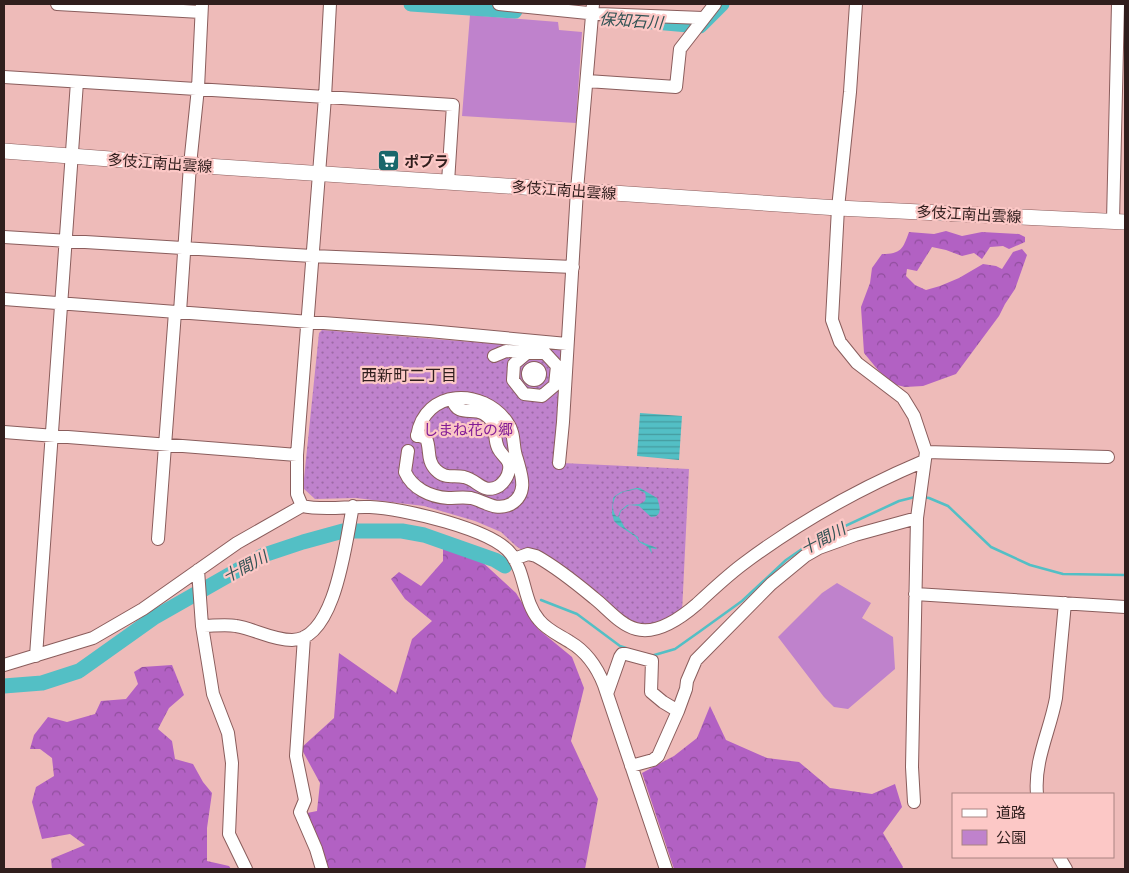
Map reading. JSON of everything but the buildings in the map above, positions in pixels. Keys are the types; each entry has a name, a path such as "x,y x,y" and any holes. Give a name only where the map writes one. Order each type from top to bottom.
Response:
{"main road":[{"name":"多伎江南出雲線","path":"4,151 190,166 838,208 1119,221"}],"street":[{"path":"57,4 202,8 198,88 190,166 185,248 165,445 158,539"},
{"path":"302,506 297,494 297,455 325,97 330,4"},
{"path":"499,4 593,8 703,18"},
{"path":"703,18 705,4"},
{"path":"587,81 676,87 680,49 715,4"},
{"path":"856,4 850,92 838,208 832,320 840,342 857,363 903,398 914,416 925,457 917,518 912,767 914,802"},
{"path":"1118,4 1121,94 1119,221"},
{"path":"558,463 568,344 577,190 593,8"},
{"path":"4,77 453,105 448,182"},
{"path":"36,656 77,82"},
{"path":"4,236 312,256 572,267"},
{"path":"4,300 429,331 568,344"},
{"path":"494,356 502,351 533,375"},
{"path":"512,392 533,375 536,353 533,375"},
{"path":"408,451 404,472 413,485 425,492 442,498 472,498 484,504 500,507 512,503 519,495 523,481 515,456 512,430 502,416 491,407 464,399 441,402 428,410 420,423 417,435 426,438 430,462 442,475 452,478 466,478 488,489 502,483 509,473 506,457 497,447 493,423 487,416 479,412 460,410 454,406 453,401"},
{"path":"4,432 297,455"},
{"path":"514,559 528,554 536,556 579,586 631,628 650,631 690,610 741,566 795,529 861,490 925,457 1108,457"},
{"path":"4,665 92,638 142,609 237,544 302,506 312,508 353,506 399,509 464,528 495,540 504,546 514,559 530,607 535,615 546,627 576,646 590,658 600,675 607,694 666,869"},
{"path":"202,626 235,625 276,638 292,640 304,638 322,622 330,606 353,506"},
{"path":"631,766 648,762 658,756 678,712 687,681 696,660 772,584 805,556 819,548 835,541 917,518"},
{"path":"198,570 202,626 213,694 228,733 232,763 229,834 246,869"},
{"path":"916,594 1125,607"},
{"path":"1037,793 1036,780 1040,751 1053,714 1056,698 1066,603"},
{"path":"304,638 296,756 305,800 300,812 316,849 322,869"},
{"path":"607,694 620,657 622,654 626,654 652,661 652,692 678,712"},
{"path":"1060,858 1066,869"}],"green space":[{"path":"470,15 558,22 559,30 582,32 576,123 462,116"},
{"path":"946,231 962,236 982,232 1019,234 1025,237 1025,242 1009,249 1003,246 990,247 982,259 974,253 962,256 932,247 917,271 907,269 906,276 915,285 926,290 959,278 983,264 1002,269 1013,252 1022,249 1027,255 1015,289 999,316 956,374 923,386 905,387 893,384 864,353 861,307 870,283 872,268 882,254 897,252 905,243 909,232 934,234"},
{"name":"しまね花の郷","path":"322,330 560,349 563,352 554,458 562,463 689,469 682,612 659,625 637,626 516,546 501,532 475,521 424,506 356,498 315,499 303,488 319,333"},
{"path":"443,546 479,559 516,593 538,629 572,657 584,688 571,741 598,799 585,869 327,869 307,813 317,811 320,783 301,748 334,718 339,653 396,693 412,639 432,621 405,599 391,579 399,572 421,586 443,561"},
{"path":"837,583 871,603 862,618 893,637 895,669 848,709 834,707 824,697 778,637 822,593"},
{"path":"172,665 184,695 169,708 158,729 172,741 175,759 193,764 212,793 207,828 207,861 229,866 231,869 52,869 51,859 85,845 70,834 42,839 32,802 36,787 54,776 52,758 40,749 30,749 34,735 48,717 67,722 95,714 101,701 126,699 138,684 134,672 142,667"},
{"path":"710,706 726,740 767,758 799,762 830,788 872,794 895,784 902,807 883,833 903,867 902,869 674,869 642,773 674,756 697,738"}],"water":[{"path":"640,413 682,416 679,460 637,456"},
{"path":"640,488 657,498 660,511 655,517 651,517 639,506 629,505 621,511 619,517 625,528 638,537 639,541 657,548 651,548 652,554 648,547 639,542 636,537 614,521 612,514 613,498 621,492","holes":["637,489 645,493 646,497 643,502 627,505 620,511 618,517 616,516 613,506 616,496 623,492"]}],"waterway":[{"name":"保知石川","path":"411,4 515,11"},
{"name":"保知石川","path":"643,21 700,26 722,4"},
{"name":"十間川","path":"651,656 675,649 742,601 786,560 815,540 899,501 915,497"},
{"name":"十間川","path":"923,497 948,506 991,547 1030,565 1063,574 1125,575"},
{"name":"十間川","path":"4,686 42,683 79,671 155,617 264,555 343,531 402,531 424,535 495,560 505,566"},
{"name":"十間川","path":"541,600 577,614 620,646 626,648"}],"place":[{"name":"ポプラ","path":"388,161"}],"district":[{"name":"西新町二丁目","path":"409,375"}]}
